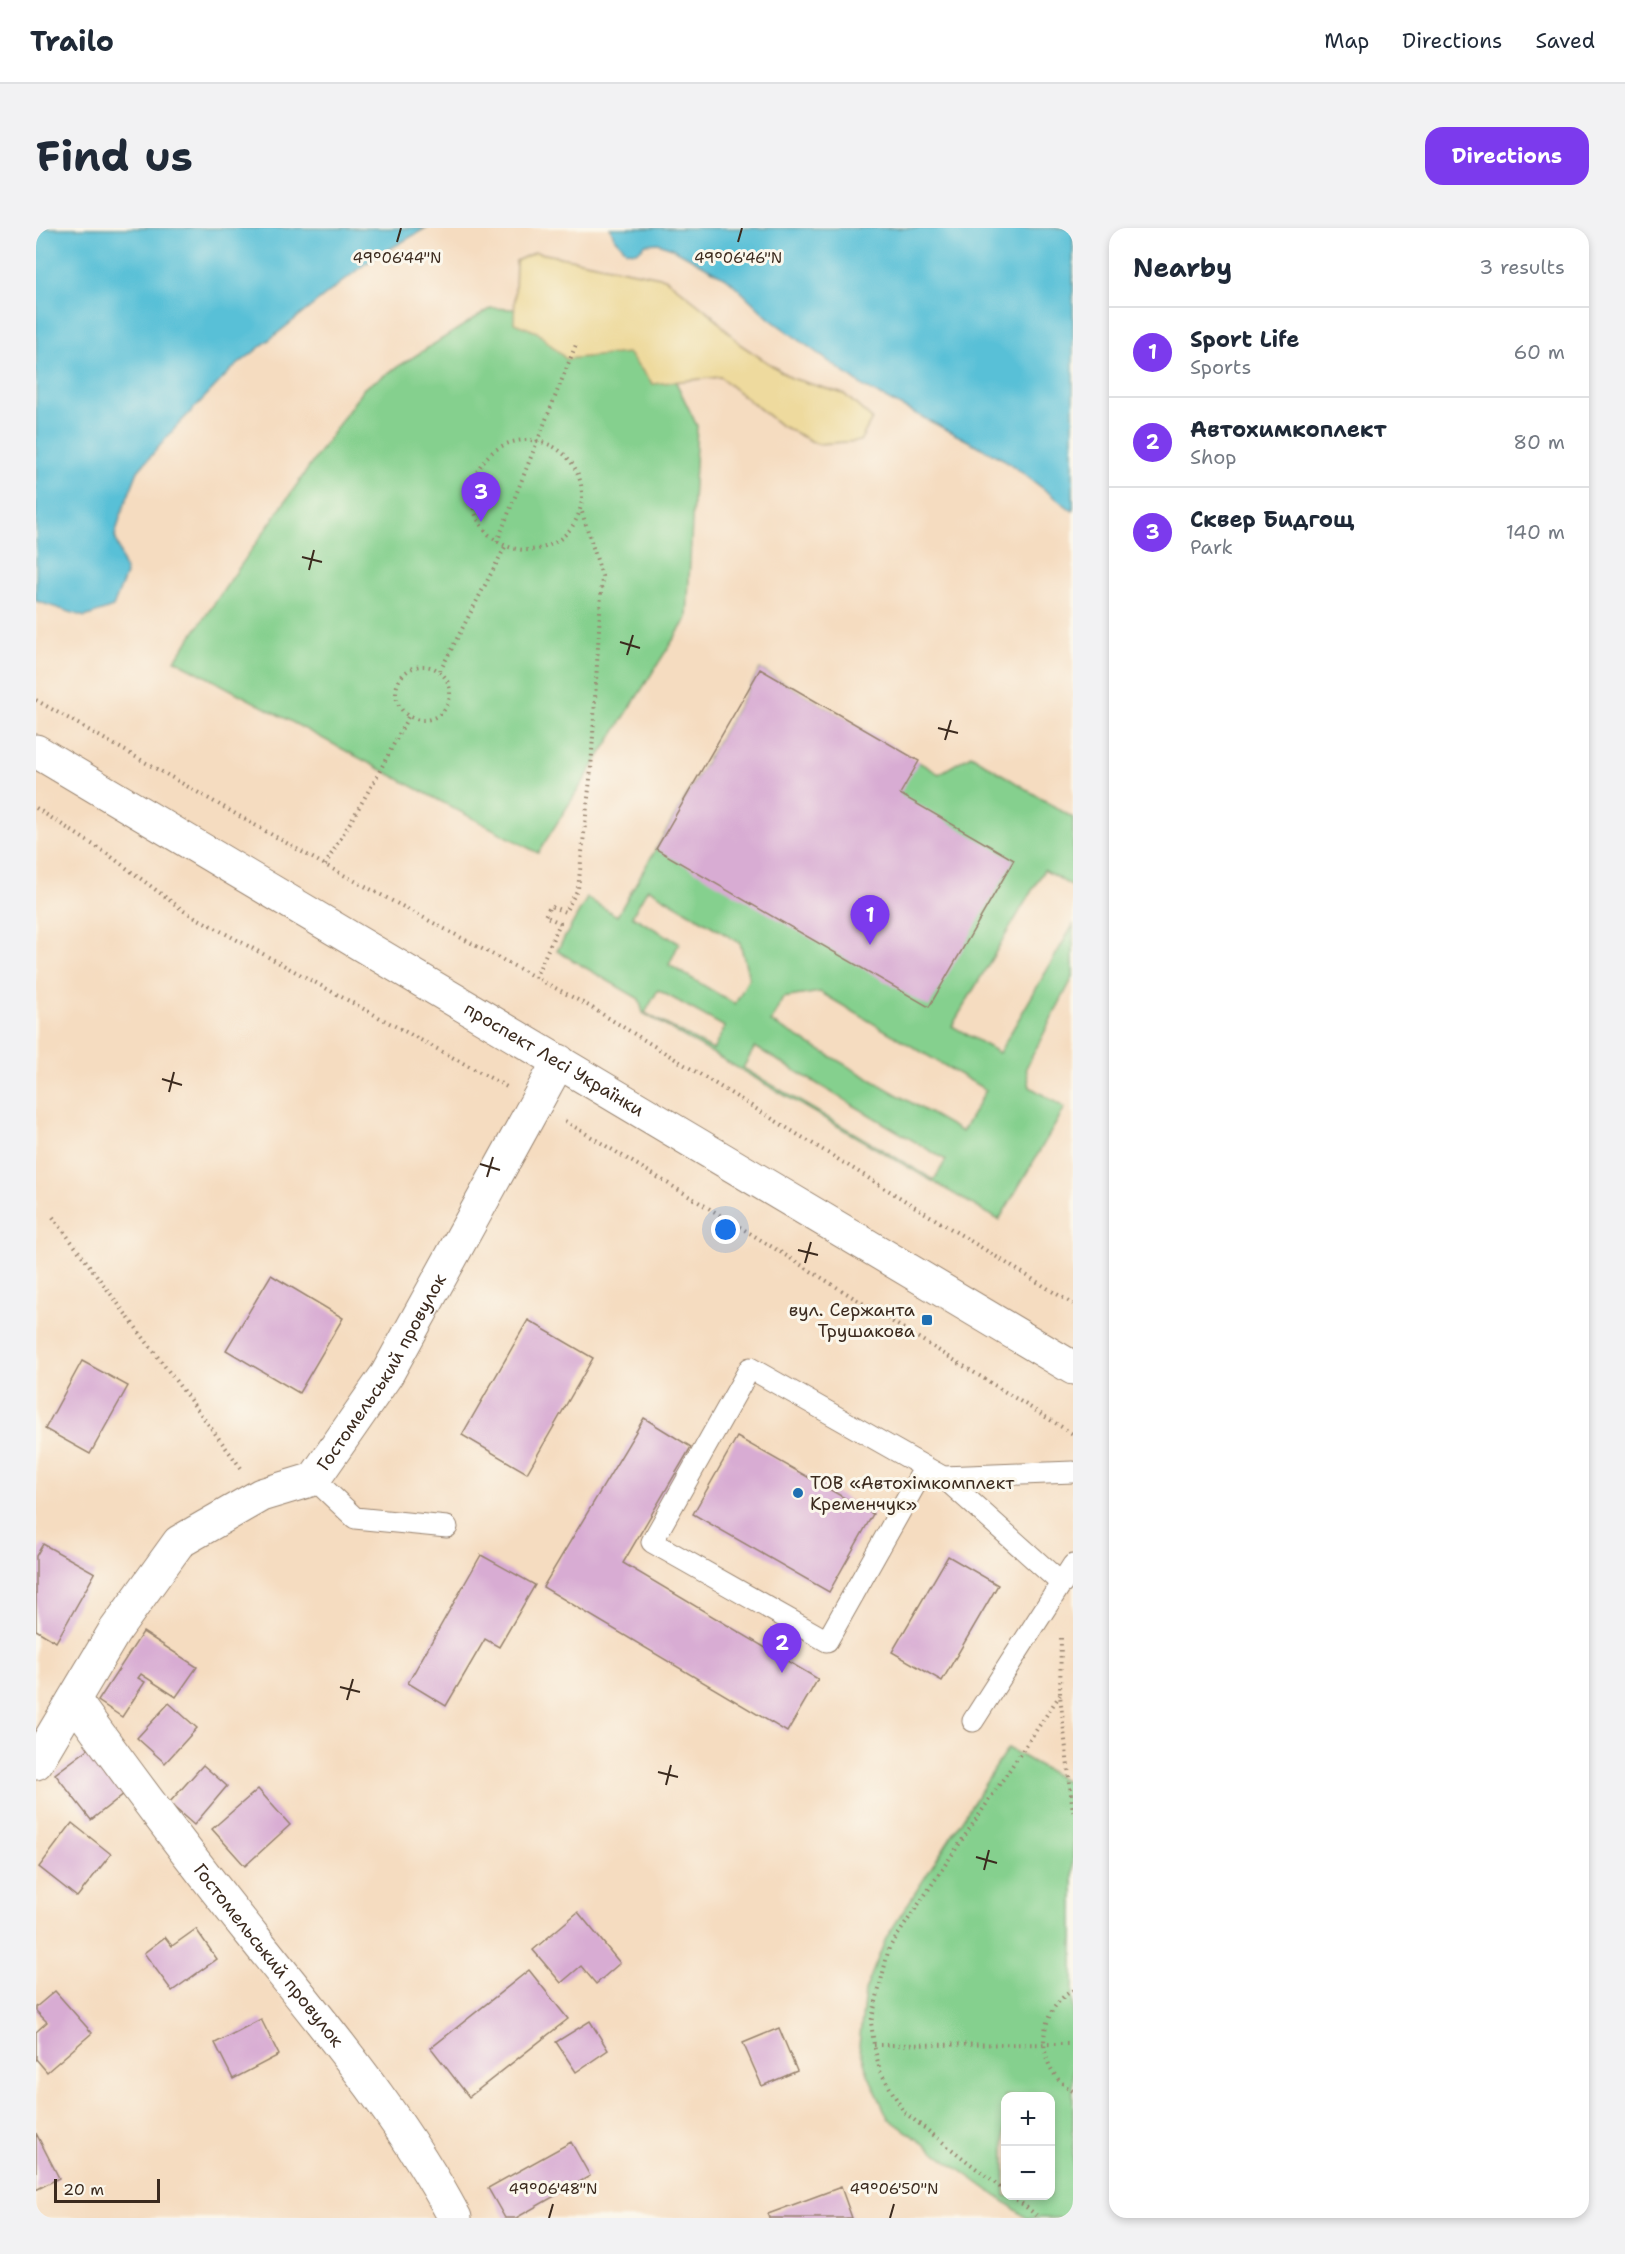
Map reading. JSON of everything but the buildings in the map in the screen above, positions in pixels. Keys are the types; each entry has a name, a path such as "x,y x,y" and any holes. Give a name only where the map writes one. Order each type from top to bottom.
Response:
{"street":[{"name":"проспект Лесі Українки","path":"36,751 1073,1368"},
{"name":"Гостомельський провулок","path":"36,1763 114,1632 179,1542 261,1495 315,1479 387,1374 558,1061"},
{"name":"Гостомельський провулок","path":"74,1700 166,1826 346,2052 416,2152 455,2218"}],"lane":[{"path":"934,1472 827,1641 652,1542 750,1368 934,1472 1062,1584"},
{"path":"934,1472 1073,1472"},
{"path":"315,1479 355,1518 447,1527"},
{"path":"973,1721 1073,1565"}],"path":[{"path":"497,542 578,342"},
{"path":"520,440 539,441 556,447 569,459 579,474 583,491 581,509 573,526 561,540 543,549 524,551 505,547 482,529 474,512 471,492 476,474 486,457 502,445 520,440"},
{"path":"535,978 560,923 545,915 550,906 565,912 578,889 591,770 602,576 581,509"},
{"path":"440,671 505,547"},
{"path":"423,666 440,671 450,686 448,704 443,712 426,720 409,716 398,702 398,685 402,678 407,671 415,667 423,666"},
{"path":"36,700 325,865 589,1006 1073,1304"},
{"path":"325,865 375,780 409,716"},
{"path":"53,1217 261,1495"},
{"path":"1062,1584 1060,1695 1073,1812"},
{"path":"1001,2188 904,2112 880,2071 871,2022 889,1948 1060,1695"},
{"path":"1073,1990 1065,1994 1055,2005 1047,2019 1043,2044 1053,2072 1073,2091"},
{"path":"874,2045 1073,2044"},
{"path":"1017,2200 1040,2218"}],"green space":[{"path":"491,308 580,313 659,347 697,426 687,618 538,853 175,660 364,388"},
{"path":"760,669 939,774 971,755 1073,818 1073,887 1044,870 952,1026 999,1053 1073,925 1073,977 1026,1068 1030,1087 1065,1108 999,1220 643,1013 639,999 557,951 587,898 617,916","holes":["648,888 740,943 749,978 735,1004 669,965 679,943 632,916","658,990 725,1027 713,1050 645,1013","820,992 986,1090 962,1132 771,1022 783,998","755,1047 946,1160 934,1180 743,1068"]},
{"path":"1008,1748 1073,1785 1073,2218 1027,2218 1002,2200 1055,2200 1055,2092 1001,2092 1001,2199 888,2118 868,2074 859,2046 865,1991 886,1938"}],"sand":[{"path":"535,252 665,278 711,314 741,345 791,378 844,394 872,419 860,441 817,444 780,425 720,377 653,384 628,353 566,359 537,332 514,323 516,261"}],"water":[{"path":"36,228 426,228 366,263 231,370 175,428 138,471 121,514 115,536 126,574 113,607 85,617 36,601"},
{"path":"610,228 1073,228 1073,511 1005,460 866,388 770,319 729,280 672,248 658,243 646,244 637,252 627,251 615,238"}],"place":[{"name":"Сквер Бидгощ","path":"481,522"},
{"name":"Sport Life","path":"870,945"},
{"name":"вул. Сержанта Трушакова","path":"927,1320"},
{"name":"ТОВ «Автохімкомплект Кременчук»","path":"798,1493"},
{"name":"Автохимкоплект","path":"782,1673"}]}
